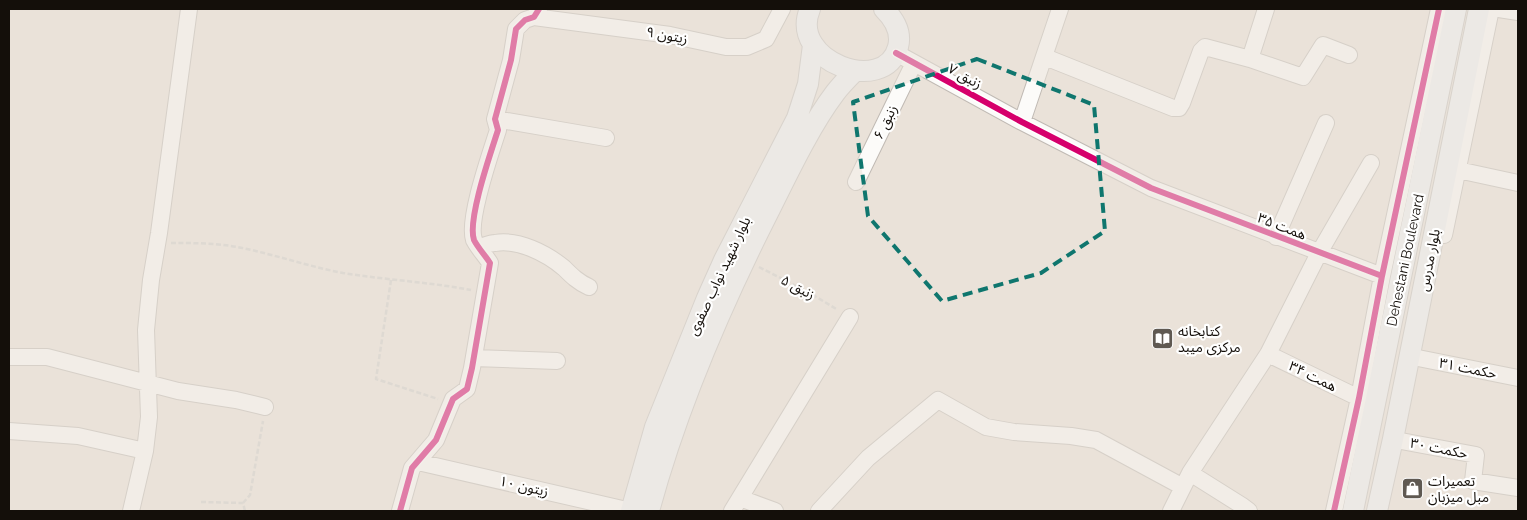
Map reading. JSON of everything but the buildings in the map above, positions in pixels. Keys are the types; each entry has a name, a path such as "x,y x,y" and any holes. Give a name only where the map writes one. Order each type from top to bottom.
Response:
{"main road":[{"path":"807,9 807,34 813,45 820,53 836,64 855,71 878,69 888,63 896,53 899,41 898,28 891,12"},
{"name":"Dehestani Boulevard","path":"1353,511 1422,133 1456,9"},
{"name":"بلوار مدرس","path":"1377,511 1442,217 1479,9"},
{"name":"بلوار شهید نواب صفوی","path":"631,511 654,427 707,298 724,260 797,118 808,84 813,45"},
{"name":"بلوار شهید نواب صفوی","path":"648,511 671,434 723,305 744,260 814,126 834,94 855,71"}],"street":[{"path":"131,511 145,451 149,417 146,330 150,280 157,244 189,9"},
{"name":"زیتون ۹","path":"536,13 726,46 746,47 766,38 782,9"},
{"path":"1022,122 1060,9"},
{"path":"1250,59 1266,9"},
{"path":"1334,511 1359,398 1382,276 1422,133 1439,9"},
{"path":"1386,511 1418,358 1442,217 1458,170 1492,9"},
{"path":"1499,9 1518,12"},
{"path":"400,511 412,468 436,440 453,399 466,389 474,358 490,263 475,241 472,228 479,195 498,130 495,119 511,60 516,29 536,13"},
{"path":"1045,57 1173,108 1179,108 1201,51 1205,47 1250,59 1303,77 1306,76 1323,45 1349,55"},
{"name":"زنبق ۷","path":"896,53 1127,177 1174,197"},
{"name":"زنبق ۶","path":"856,182 914,63"},
{"path":"495,119 606,138"},
{"path":"1276,237 1326,123"},
{"path":"1171,511 1186,480 1268,354 1319,253 1371,163"},
{"path":"1458,170 1518,183"},
{"name":"همت ۳۵","path":"1174,197 1382,276"},
{"path":"480,248 495,242 534,248 563,267 578,282 589,287"},
{"path":"775,511 736,504 850,317"},
{"name":"همت ۳۴","path":"1268,354 1359,398"},
{"path":"9,357 47,357 178,391 236,400 265,407"},
{"path":"474,358 557,361"},
{"name":"حکمت ۳۱","path":"1418,358 1518,378"},
{"path":"819,511 868,458 938,400 986,427 1014,432 1071,436 1096,440 1235,501 1249,511"},
{"path":"9,431 78,436 145,451"},
{"name":"حکمت ۳۰","path":"1401,441 1476,455 1473,481 1518,488"},
{"name":"زیتون ۱۰","path":"418,462 583,506 631,511"}],"path":[{"path":"157,244 200,243 245,248 341,272 391,280 443,284 485,292"},
{"path":"391,280 376,379 451,403"},
{"path":"243,503 250,495 254,481 265,407"},
{"path":"201,502 243,503"},
{"path":"243,503 245,511"}],"highlighted area":[{"path":"977,59 1094,105 1105,231 1041,273 942,301 868,216 853,102"}],"cycle path":[{"path":"400,511 412,468 436,440 453,399 467,389 490,263 474,240 474,217 485,169 498,130 495,119 511,60 516,29 525,20 534,17 539,9"},
{"path":"1334,511 1439,9"},
{"path":"896,53 1022,122 1151,188 1382,276"}],"place":[{"name":"کتابخانه مرکزی میبد","path":"1162,339"},
{"name":"تعمیرات مبل میزبان","path":"1412,489"}]}
